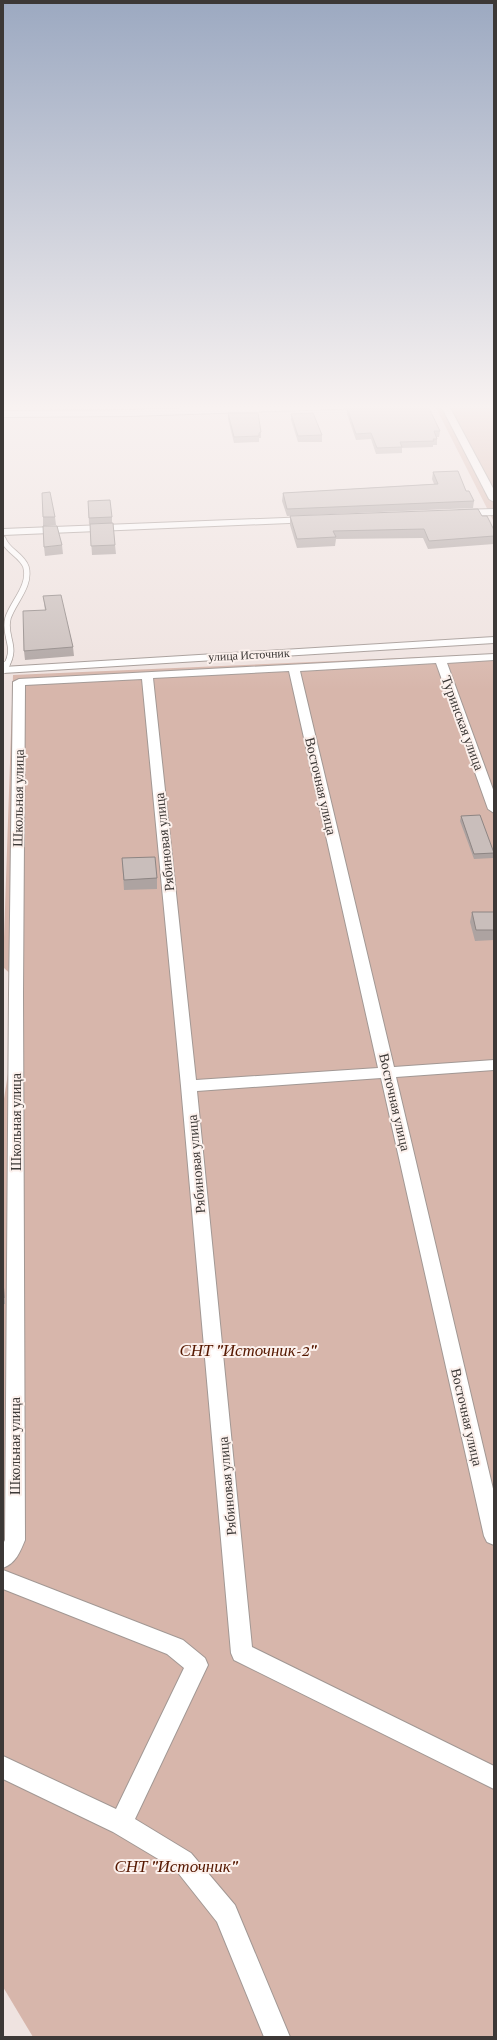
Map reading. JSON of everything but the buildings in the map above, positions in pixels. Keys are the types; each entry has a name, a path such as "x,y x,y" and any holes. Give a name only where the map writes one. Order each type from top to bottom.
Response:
{"street":[{"path":"448,514 494,512"},
{"path":"4,535 322,519"},
{"name":"улица Источник","path":"3,670 494,640"},
{"path":"147,676 494,657"},
{"name":"Туринская улица","path":"440,660 494,809"},
{"name":"Восточная улица","path":"294,668 494,1536"},
{"path":"3,670 3,678"},
{"name":"Школьная улица","path":"3,1559 10,1551 15,1540 16,993 20,682 147,676"},
{"name":"Рябиновая улица","path":"147,676 189,1086 242,1652 494,1778"},
{"path":"189,1086 494,1065"},
{"path":"3,1579 72,1608 175,1647 197,1665 120,1824"},
{"path":"3,1767 120,1824 183,1861 226,1914 277,2037"}],"lane":[{"path":"3,670 11,657 12,649 7,627 8,619 18,600 27,574 22,560 6,546 4,535"}],"green space":[{"path":"482,499 494,499 494,522"},
{"name":"СНТ \"Источник-2\"","path":"494,654 494,2037 33,2037 3,1987 3,1105 22,985 3,967 13,675"}],"park label":[{"name":"СНТ \"Источник\"","path":"176,1866"}]}
